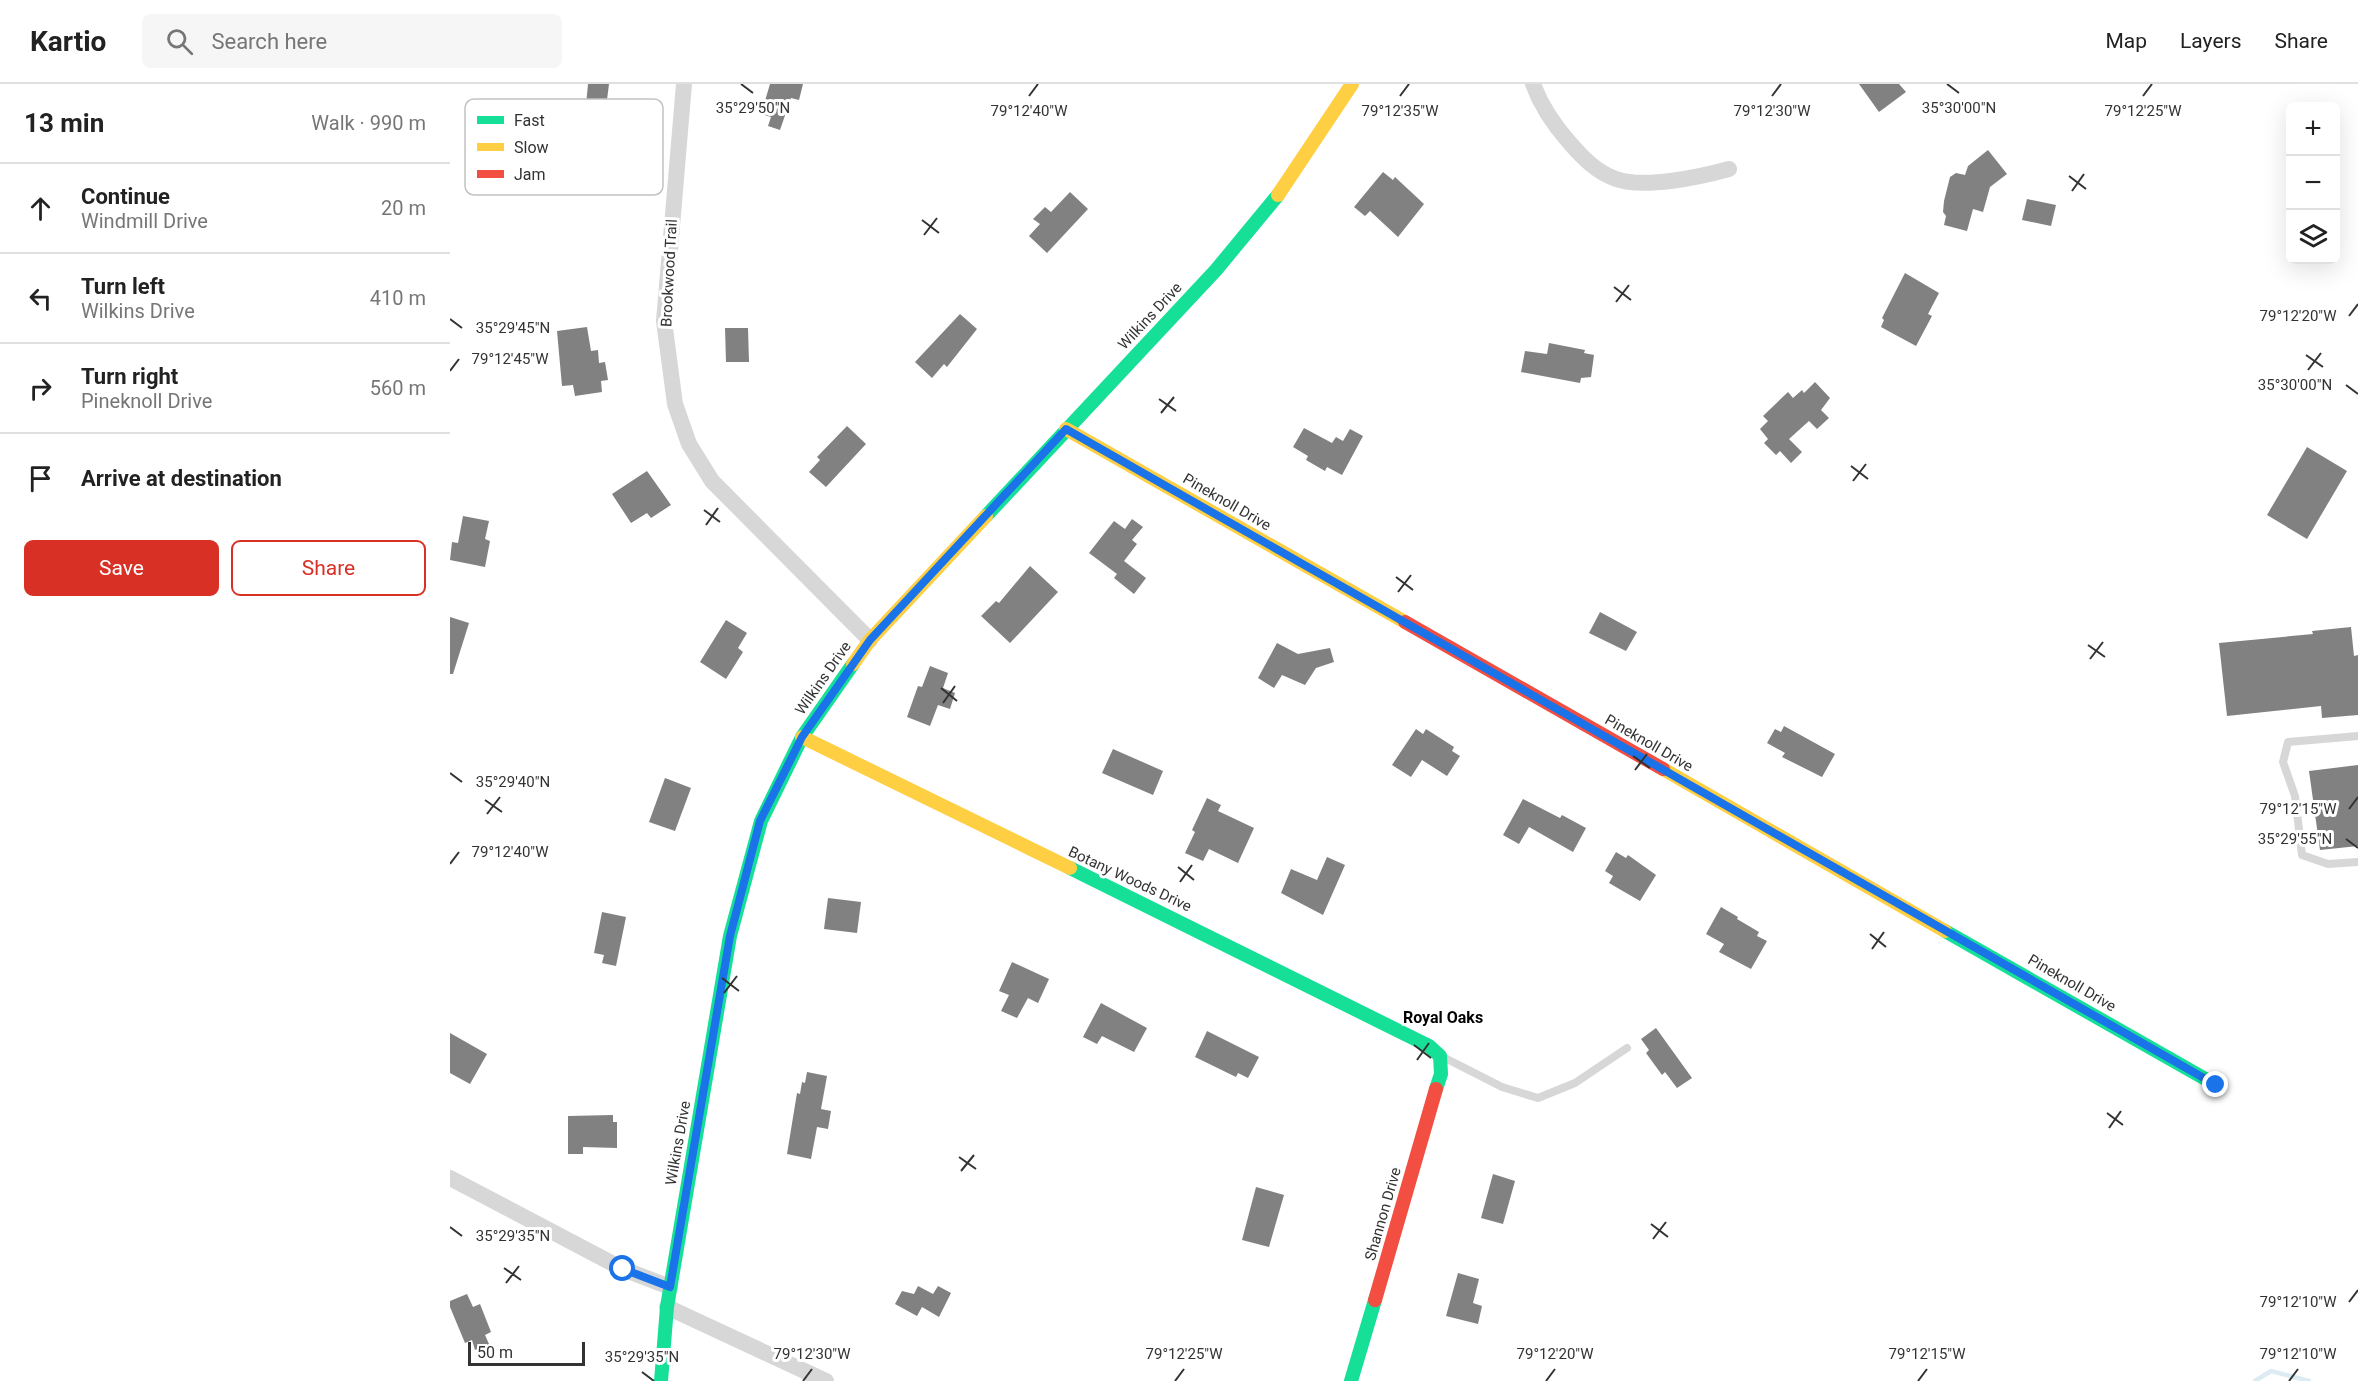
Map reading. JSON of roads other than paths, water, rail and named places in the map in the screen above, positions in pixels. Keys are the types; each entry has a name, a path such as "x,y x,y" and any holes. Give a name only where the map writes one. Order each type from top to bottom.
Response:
{"street":[{"name":"Brookwood Trail","path":"684,84 664,321 675,404 689,444 712,481 870,640"},
{"name":"Wilkins Drive","path":"661,1381 670,1287 730,936 760,821 802,737 870,640 1216,270 1283,189 1352,84"},
{"path":"1533,84 1560,133 1588,163 1617,179 1654,182 1698,177 1729,170"},
{"name":"Pineknoll Drive","path":"1066,429 2216,1085"},
{"name":"Botany Woods Drive","path":"802,737 1159,910 1429,1046 1440,1056"},
{"name":"Shannon Drive","path":"1351,1381 1441,1074 1440,1056"},
{"path":"450,1178 623,1269 670,1287"},
{"path":"667,1307 826,1381"}],"lane":[{"path":"2358,736 2288,742 2283,762 2295,796 2302,855 2328,864 2358,862"},
{"path":"1440,1056 1502,1087 1538,1098 1575,1083 1627,1048"}],"waterway":[{"path":"2255,1381 2271,1371 2309,1381"}],"district":[{"name":"Royal Oaks","path":"1443,1017"}]}
